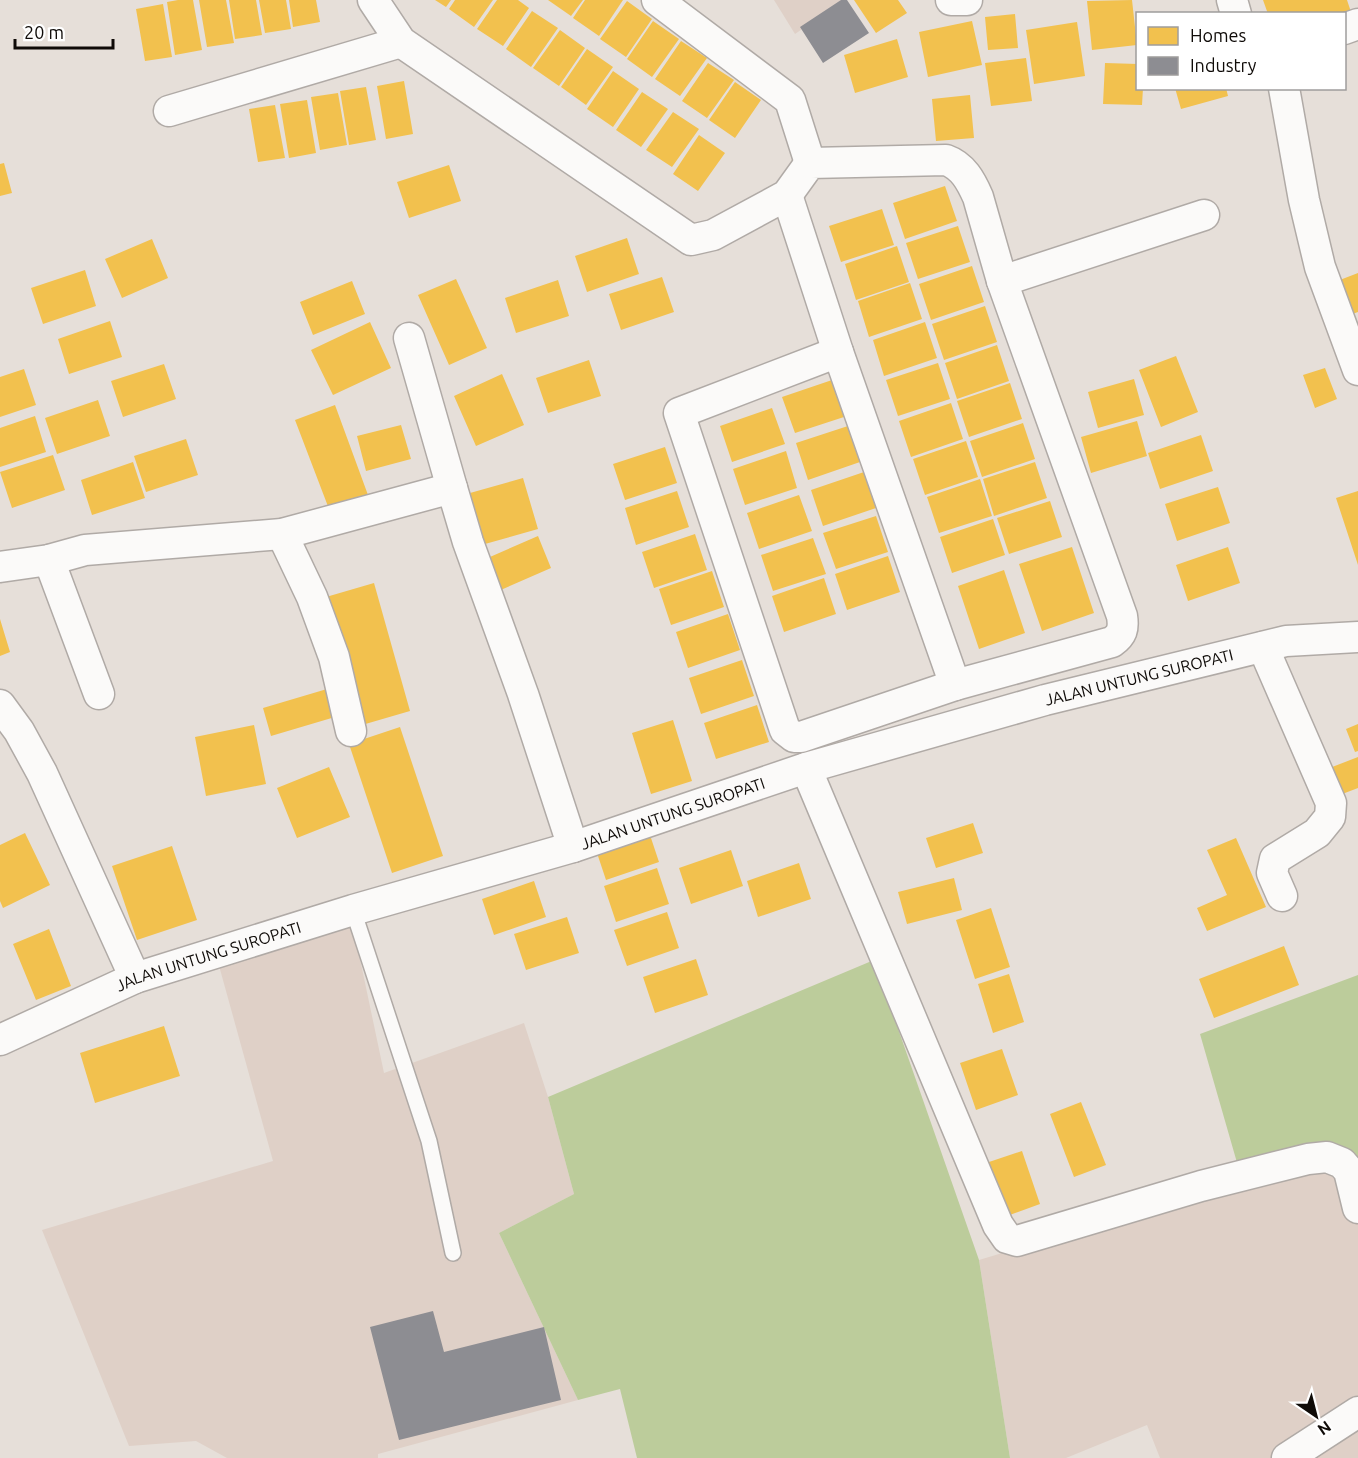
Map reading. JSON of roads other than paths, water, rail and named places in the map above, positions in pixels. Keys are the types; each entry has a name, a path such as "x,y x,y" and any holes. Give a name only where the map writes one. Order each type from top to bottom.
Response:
{"street":[{"path":"373,0 401,42 685,238 697,240 713,235 786,195 810,163"},
{"path":"657,0 790,100 810,163"},
{"path":"951,0 967,0"},
{"path":"169,111 401,42"},
{"path":"1284,90 1304,200 1320,267 1358,370"},
{"path":"810,163 946,160 955,164 973,184 1002,281 1122,616 1122,632 1112,642 955,685 801,737 794,736 782,725 679,413 838,352"},
{"path":"786,195 838,352 955,685"},
{"path":"1002,281 1204,215"},
{"path":"410,338 468,542 523,694 573,847"},
{"path":"0,567 49,560 85,550 282,534 452,488"},
{"path":"282,534 312,597 334,657 351,731"},
{"path":"49,560 99,694"},
{"name":"JALAN UNTUNG SUROPATI","path":"0,1040 135,978 353,910 573,847 806,768 1045,700 1287,641 1358,636"},
{"path":"1263,647 1331,802 1330,817 1317,833 1275,859 1272,873 1282,896"},
{"path":"0,705 19,730 42,773 135,978"},
{"path":"806,768 998,1226 1007,1238 1017,1241 1062,1230 1201,1186 1308,1158 1328,1157 1342,1163 1349,1171 1358,1208"},
{"path":"1287,1458 1358,1412"}],"lane":[{"path":"353,910 429,1141 453,1253"}]}
